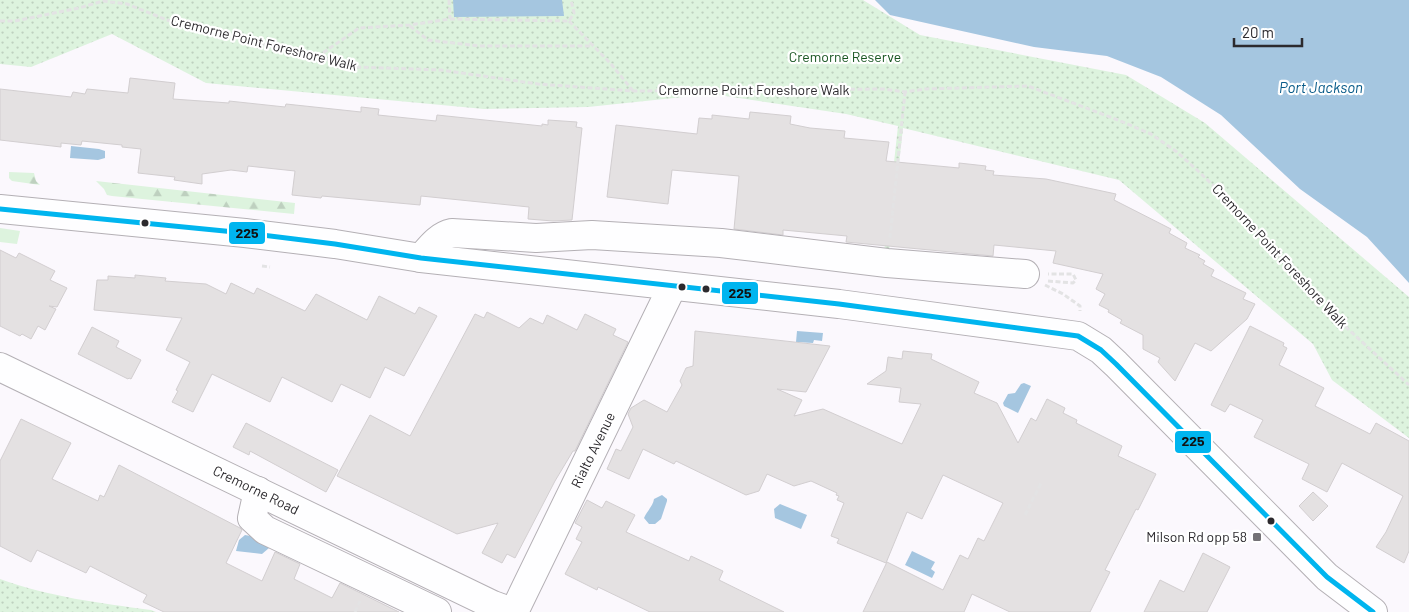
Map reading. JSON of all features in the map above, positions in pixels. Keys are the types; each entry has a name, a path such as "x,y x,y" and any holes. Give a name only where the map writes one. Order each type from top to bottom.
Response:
{"street":[{"path":"0,209 245,233 335,244 421,258 839,304 1078,336 1091,343 1110,359 1327,577 1373,612"},
{"path":"421,258 437,240 446,234 452,233 536,238 592,235 721,244 887,263 1025,274"},
{"name":"Rialto Avenue","path":"513,612 672,287"},
{"name":"Cremorne Road","path":"0,367 493,605 513,612"},
{"path":"258,492 252,518 265,530 437,612"}],"path":[{"path":"449,0 450,19"},
{"path":"569,21 574,13 571,0"},
{"name":"Cremorne Point Foreshore Walk","path":"0,21 15,21 103,1 126,4 167,20 356,67 441,70 538,84 633,91 884,89 906,92 925,89 1028,86 1151,134 1184,158 1245,216 1292,271 1335,317 1409,385"},
{"path":"316,57 359,28 410,25 450,19 569,21 611,64 633,91"},
{"path":"410,25 428,40 479,46 593,46"},
{"path":"887,263 906,92"},
{"path":"262,266 270,267"},
{"path":"1025,274 1073,274 1076,280 1073,283 1046,281 1045,286 1063,294 1080,306 1070,335"},
{"path":"1025,515 1041,483"}],"green space":[{"name":"Cremorne Reserve","path":"0,0 863,0 920,35 1126,75 1205,123 1409,297 1409,438 1332,380 1313,344 1119,180 903,128 889,253 884,253 898,126 846,114 712,94 588,107 484,109 206,83 112,34 31,67 0,64"},
{"path":"9,172 34,173 36,181 40,185 12,181 9,178"},
{"path":"96,181 295,203 294,214 112,196 107,195"},
{"path":"0,228 20,231 17,244 0,242"},
{"path":"0,579 56,595 156,612 0,612"}],"water":[{"path":"453,0 562,0 564,16 454,17"},
{"name":"Port Jackson","path":"875,0 1409,0 1409,283 1367,237 1300,189 1221,115 1161,77 1107,56 1034,47 890,15"},
{"path":"71,146 105,151 105,158 98,160 70,158"},
{"path":"797,331 823,333 822,341 814,340 813,343 796,342"},
{"path":"1024,383 1031,386 1018,413 1004,406 1003,403 1008,394 1015,393 1021,384"},
{"path":"662,495 667,501 661,519 655,524 649,524 644,518 654,499"},
{"path":"780,504 807,515 801,529 775,518 774,509"},
{"path":"245,535 256,537 269,545 269,548 262,554 236,551 239,540"},
{"path":"912,551 935,562 931,569 935,572 932,578 905,565"}],"building":[{"path":"130,78 175,83 173,99 229,103 229,101 285,107 286,104 361,112 361,107 379,109 378,115 436,121 437,115 542,126 542,124 548,125 548,120 577,122 576,127 582,128 572,220 528,219 529,207 421,196 420,205 292,195 295,171 248,166 247,172 231,170 202,174 202,184 174,180 175,177 138,173 141,149 82,141 81,145 61,143 61,147 0,140 0,89 71,97 73,92 85,94 87,89 128,93"},
{"path":"750,112 791,116 790,124 845,131 844,138 889,142 886,161 959,168 959,163 986,166 985,170 994,171 993,175 1046,179 1116,194 1114,200 1171,229 1169,233 1187,243 1185,248 1200,255 1198,257 1205,261 1203,264 1214,270 1211,276 1246,293 1243,299 1255,304 1247,319 1211,351 1195,343 1175,381 1158,362 1160,358 1143,349 1143,335 1120,323 1122,320 1099,305 1105,294 1096,289 1103,274 1053,263 1056,251 994,245 993,256 846,242 847,236 783,230 783,235 734,229 739,176 672,170 668,204 607,197 616,125 697,134 699,118 712,119 712,115 749,119"},
{"path":"0,250 16,258 19,253 55,271 50,280 67,288 57,307 49,306 56,309 45,330 38,326 31,339 0,326"},
{"path":"135,275 166,278 165,281 206,284 226,294 231,283 254,294 257,288 305,311 316,294 367,320 379,296 415,314 419,307 437,316 404,376 385,367 370,398 341,384 332,402 282,377 270,402 212,374 193,412 172,402 190,362 166,350 182,318 94,310 97,280 108,280 108,276 135,278"},
{"path":"487,312 519,328 530,318 543,324 547,315 577,330 585,314 616,329 613,335 628,342 575,451 573,451 555,481 515,558 507,554 502,563 482,553 498,523 457,534 337,476 370,415 410,436 475,314 484,318"},
{"path":"1250,326 1284,343 1283,346 1287,348 1279,365 1324,388 1315,406 1370,434 1376,423 1409,441 1409,551 1404,563 1376,547 1386,532 1403,496 1342,463 1327,492 1302,479 1309,464 1254,437 1263,420 1230,404 1225,412 1211,405"},
{"path":"92,327 119,341 116,347 141,360 131,379 78,354"},
{"path":"695,331 830,346 806,392 777,389 802,400 794,416 823,409 902,444 921,404 899,402 901,388 867,384 886,371 888,357 902,359 903,351 932,354 931,359 979,382 974,393 997,403 1018,443 1031,418 1036,421 1047,399 1065,408 1063,413 1077,420 1076,423 1122,446 1118,456 1156,474 1105,570 1110,572 1090,612 1010,612 972,594 964,612 863,612 887,562 943,590 960,555 968,559 978,538 984,541 1003,503 943,475 922,519 907,512 886,563 837,543 839,539 831,536 844,503 837,500 839,496 836,495 837,493 811,481 794,486 767,474 759,491 746,495 676,461 674,464 643,449 629,479 607,469 616,449 621,451 633,427 628,414 631,408 644,400 667,412 682,385 680,381 686,368 693,366"},
{"path":"21,419 71,443 52,479 98,501 100,495 104,497 119,465 240,528 242,530 226,563 262,581 275,552 300,564 294,579 332,598 340,583 399,612 164,612 143,602 147,595 90,566 86,573 37,550 31,562 0,546 0,461"},
{"path":"246,423 338,470 326,492 250,451 249,455 233,447"},
{"path":"1313,492 1328,506 1313,521 1299,506"},
{"path":"587,500 602,508 606,501 635,515 626,532 689,561 691,556 723,571 719,580 784,612 650,612 598,587 597,590 565,574 582,542 576,539 582,527 575,523"},
{"path":"1203,553 1230,567 1207,612 1144,612 1160,580 1184,592"}],"transit line":[{"name":"225","path":"0,209 245,233 335,244 421,258 839,304 1078,336 1101,350 1116,364 1327,577 1373,612"}],"place":[{"name":"Milson Rd opp 58","path":"1257,537"}]}
